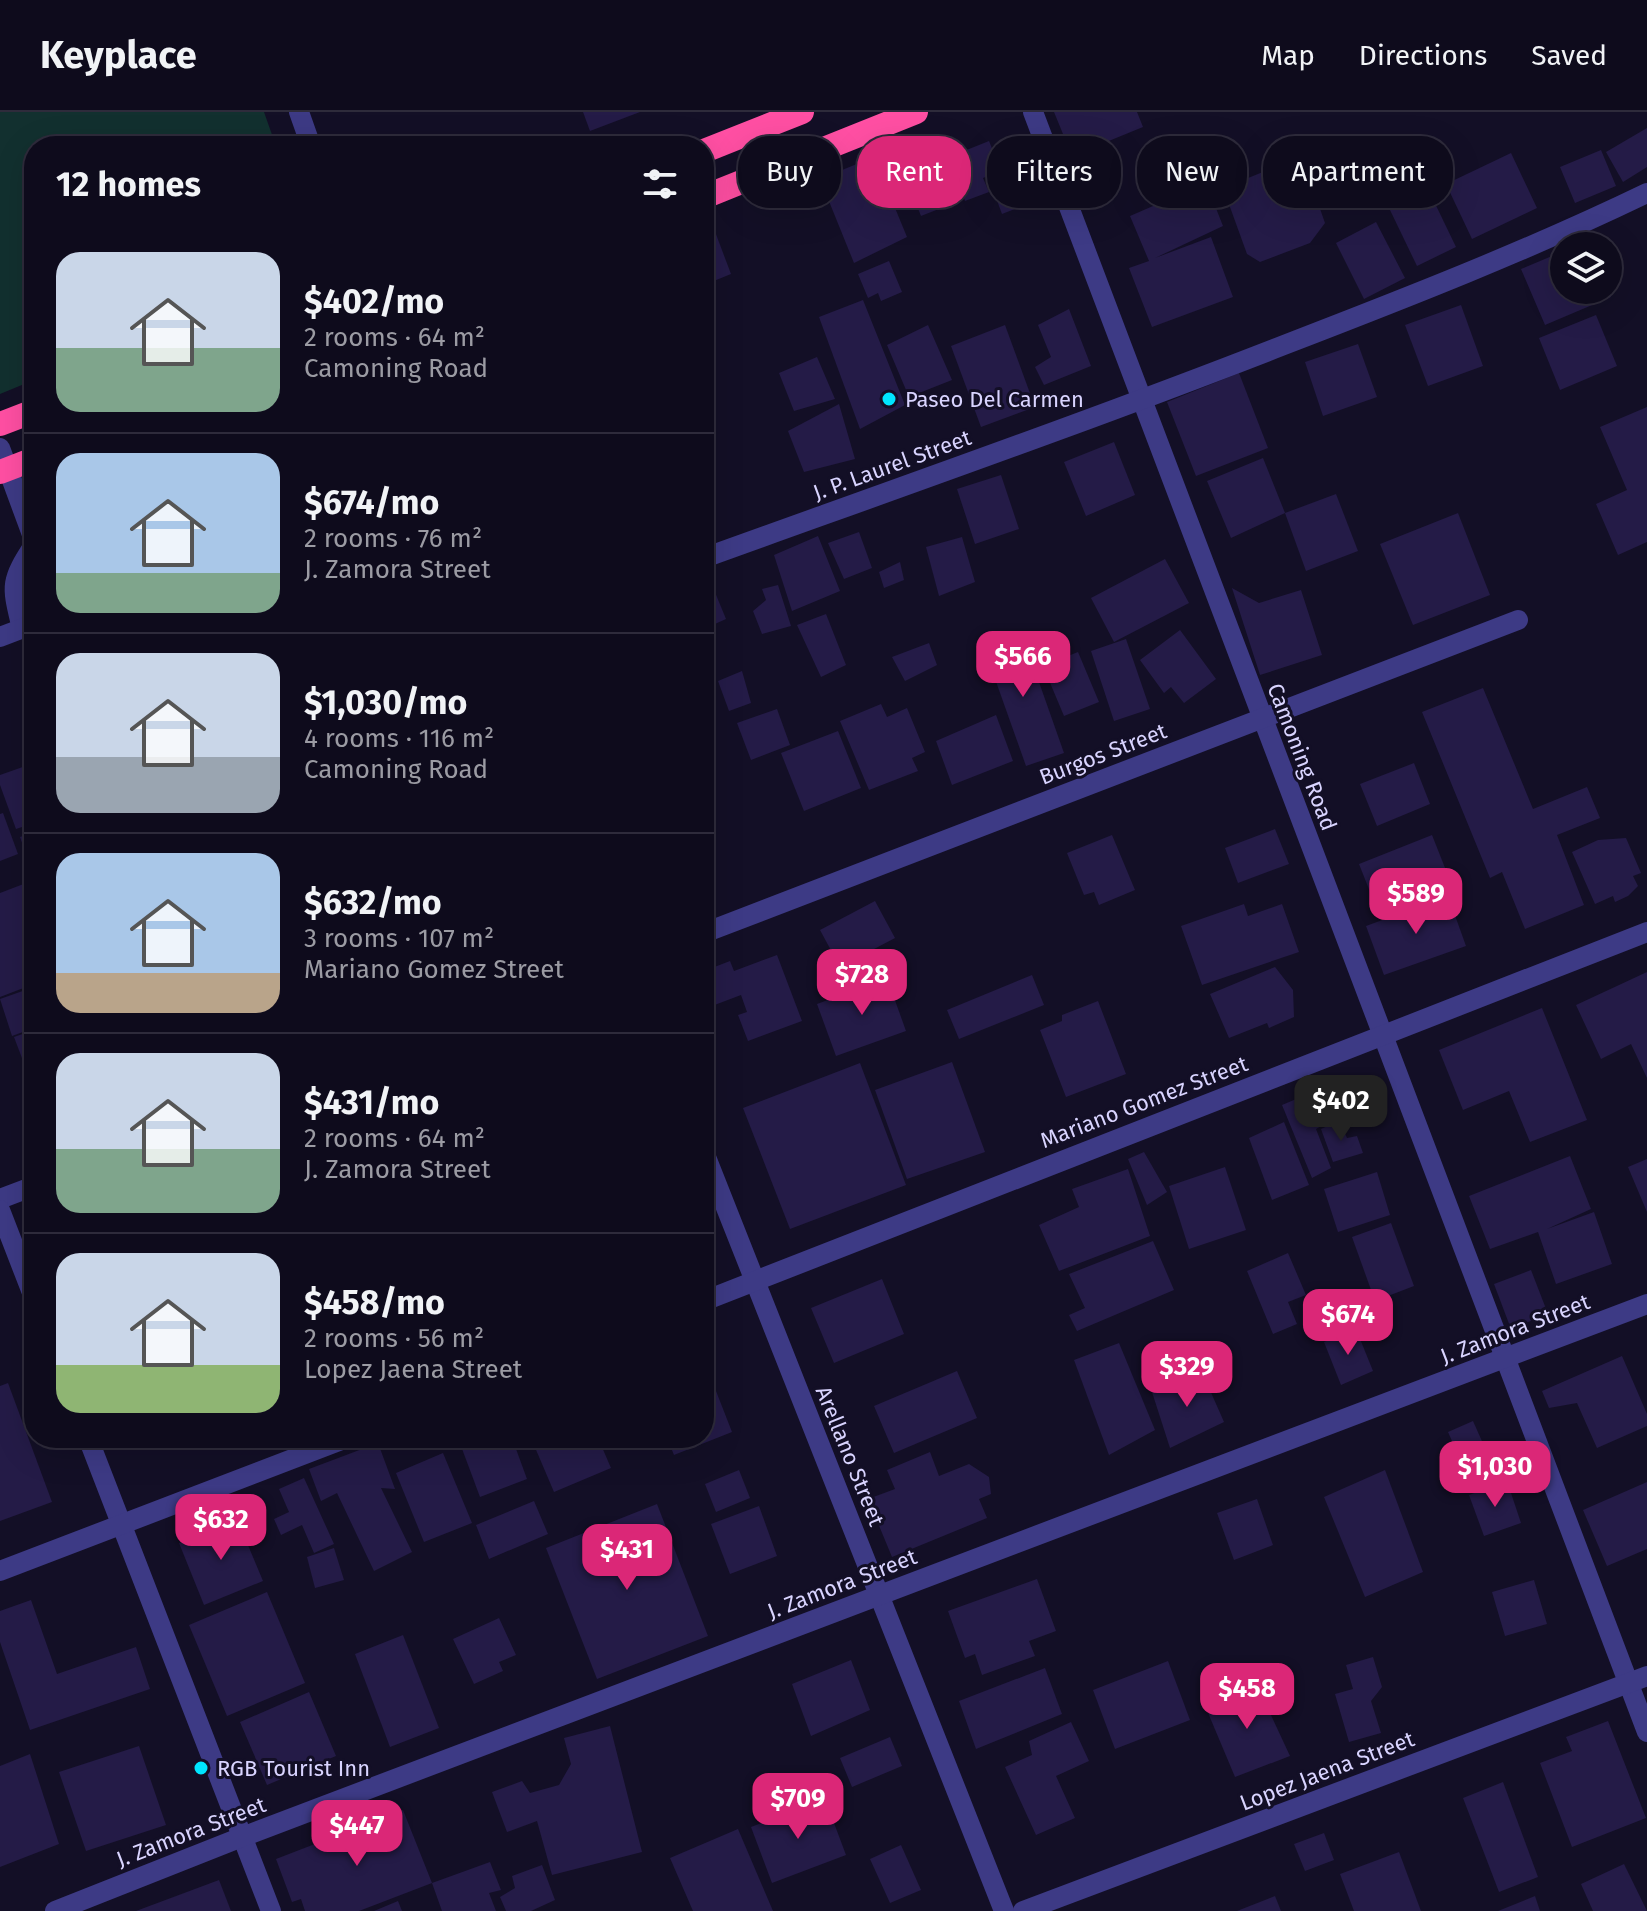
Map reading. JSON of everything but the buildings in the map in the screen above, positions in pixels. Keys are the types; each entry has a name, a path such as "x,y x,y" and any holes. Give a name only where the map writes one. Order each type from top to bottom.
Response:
{"highway":[{"path":"714,147 802,112"},
{"path":"714,193 916,112"},
{"path":"0,424 24,415"},
{"path":"3,463 24,460"}],"street":[{"path":"299,112 307,136"},
{"name":"Camoning Road","path":"1033,112 1505,1358 1638,1680 1647,1732"},
{"name":"J. P. Laurel Street","path":"714,554 1142,400 1401,301 1647,193"},
{"path":"3,463 24,517"},
{"path":"24,561 13,589 24,617"},
{"name":"Burgos Street","path":"714,929 1518,620"},
{"path":"0,637 24,628"},
{"name":"Mariano Gomez Street","path":"714,1297 1647,932"},
{"name":"Arellano Street","path":"714,1177 1004,1911"},
{"path":"0,1199 24,1190"},
{"path":"0,1210 24,1272"},
{"name":"J. Zamora Street","path":"55,1911 242,1837 1647,1304"},
{"path":"92,1448 271,1911"},
{"path":"0,1571 321,1448"},
{"name":"Lopez Jaena Street","path":"1023,1911 1638,1680"}],"green space":[{"path":"0,112 264,112 272,136 24,136 24,384 0,394"}],"place":[{"name":"Paseo Del Carmen","path":"889,399"},
{"name":"RGB Tourist Inn","path":"201,1768"}]}
